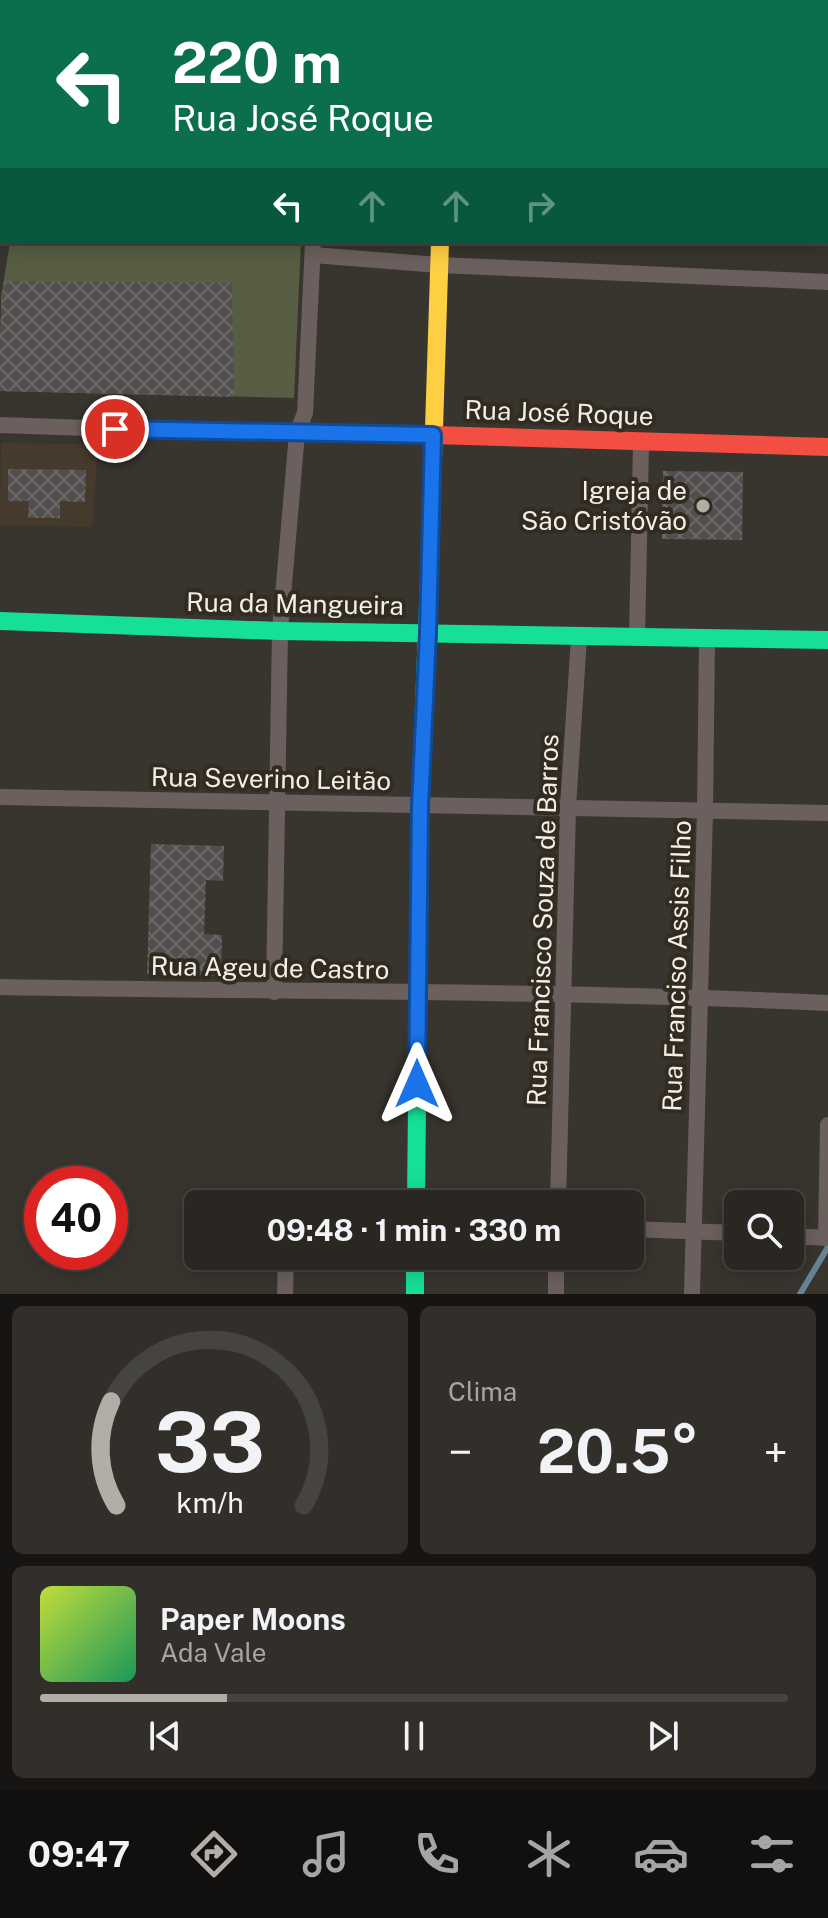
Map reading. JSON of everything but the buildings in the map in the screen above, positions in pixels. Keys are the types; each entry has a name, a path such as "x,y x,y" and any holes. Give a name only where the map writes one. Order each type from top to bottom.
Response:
{"street":[{"path":"416,1190 420,807 440,244"},
{"path":"274,992 280,631 297,433 305,413 313,248 439,265 828,282"},
{"name":"Rua José Roque","path":"0,425 828,447"},
{"path":"637,638 641,442"},
{"name":"Rua da Mangueira","path":"0,621 280,631 828,640"},
{"name":"Rua Francisco Souza de Barros","path":"558,1190 568,807 579,637"},
{"name":"Rua Franciso Assis Filho","path":"692,1294 707,640"},
{"name":"Rua Severino Leitão","path":"0,797 828,813"},
{"name":"Rua Ageu de Castro","path":"0,987 417,994 563,993 828,1003"},
{"path":"804,1237 827,1238 828,1125"},
{"path":"644,1229 724,1232"},
{"path":"285,1294 286,1270"},
{"path":"415,1270 415,1294"},
{"path":"556,1270 556,1294"}],"shaded area":[{"path":"1,443 98,444 92,527 0,525"}],"green space":[{"path":"10,244 301,244 294,398 0,391 1,297"}],"waterway":[{"path":"800,1294 828,1247"}],"traffic: fast":[{"path":"416,1190 420,807 430,553"},
{"path":"0,621 280,631 828,640"},
{"path":"415,1270 415,1294"}],"traffic: slow":[{"path":"430,553 440,244"}],"traffic: jam":[{"path":"433,435 828,447"}],"place":[{"name":"Igreja de São Cristóvão","path":"703,506"}],"route":[{"path":"115,429 433,435 420,807 417,1084"}]}
